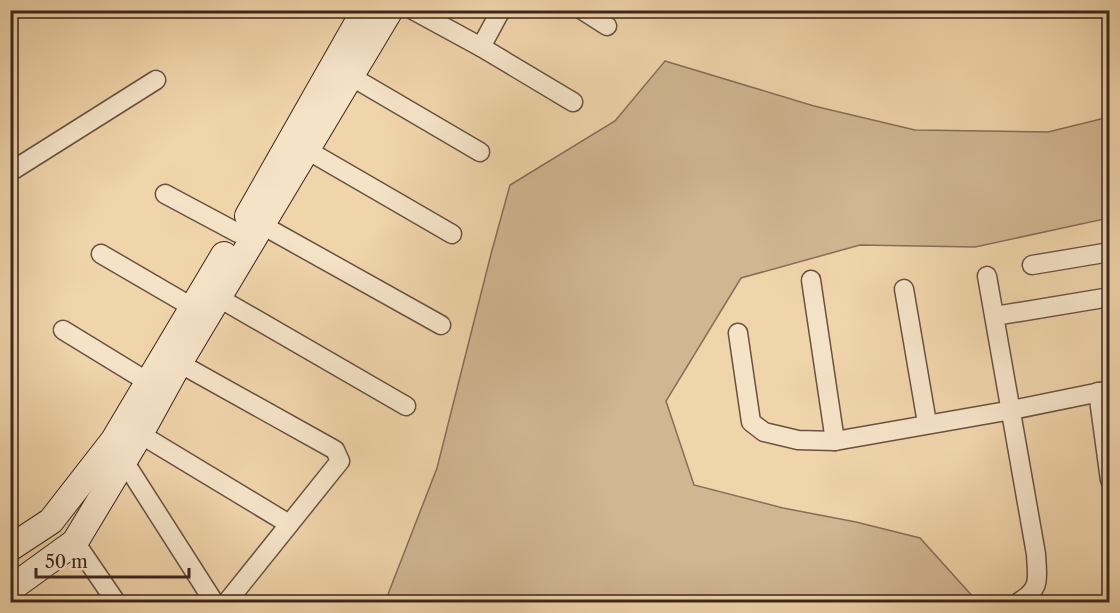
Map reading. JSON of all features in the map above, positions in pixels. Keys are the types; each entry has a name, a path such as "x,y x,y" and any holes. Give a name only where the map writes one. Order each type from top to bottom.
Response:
{"main road":[{"path":"10,548 51,520 114,440 238,233 365,10"},
{"path":"10,589 75,542 390,10"}],"street":[{"path":"412,10 481,47 573,102"},
{"path":"481,47 501,10"},
{"path":"582,10 607,26"},
{"path":"352,77 480,152"},
{"path":"10,172 156,80"},
{"path":"307,150 452,234"},
{"path":"165,194 238,233"},
{"path":"262,225 441,325"},
{"path":"1032,265 1110,252"},
{"path":"101,254 192,307"},
{"path":"987,276 1036,554 1037,585 1028,597 1019,603"},
{"path":"811,280 835,441"},
{"path":"904,289 927,423"},
{"path":"995,316 1110,297"},
{"path":"219,298 406,406"},
{"path":"63,330 148,381"},
{"path":"738,333 751,422 764,432 798,440 835,441 927,423 1012,410 1104,391 1110,480"},
{"path":"179,363 335,450 340,461 227,603"},
{"path":"140,434 289,524"},
{"path":"124,461 214,603"},
{"path":"75,542 116,603"}],"shaded area":[{"path":"665,61 814,106 915,130 1048,132 1109,117 1109,218 975,247 860,245 741,278 666,401 694,485 783,508 856,522 920,538 975,599 972,602 385,602 437,468 510,185 615,121"}]}
